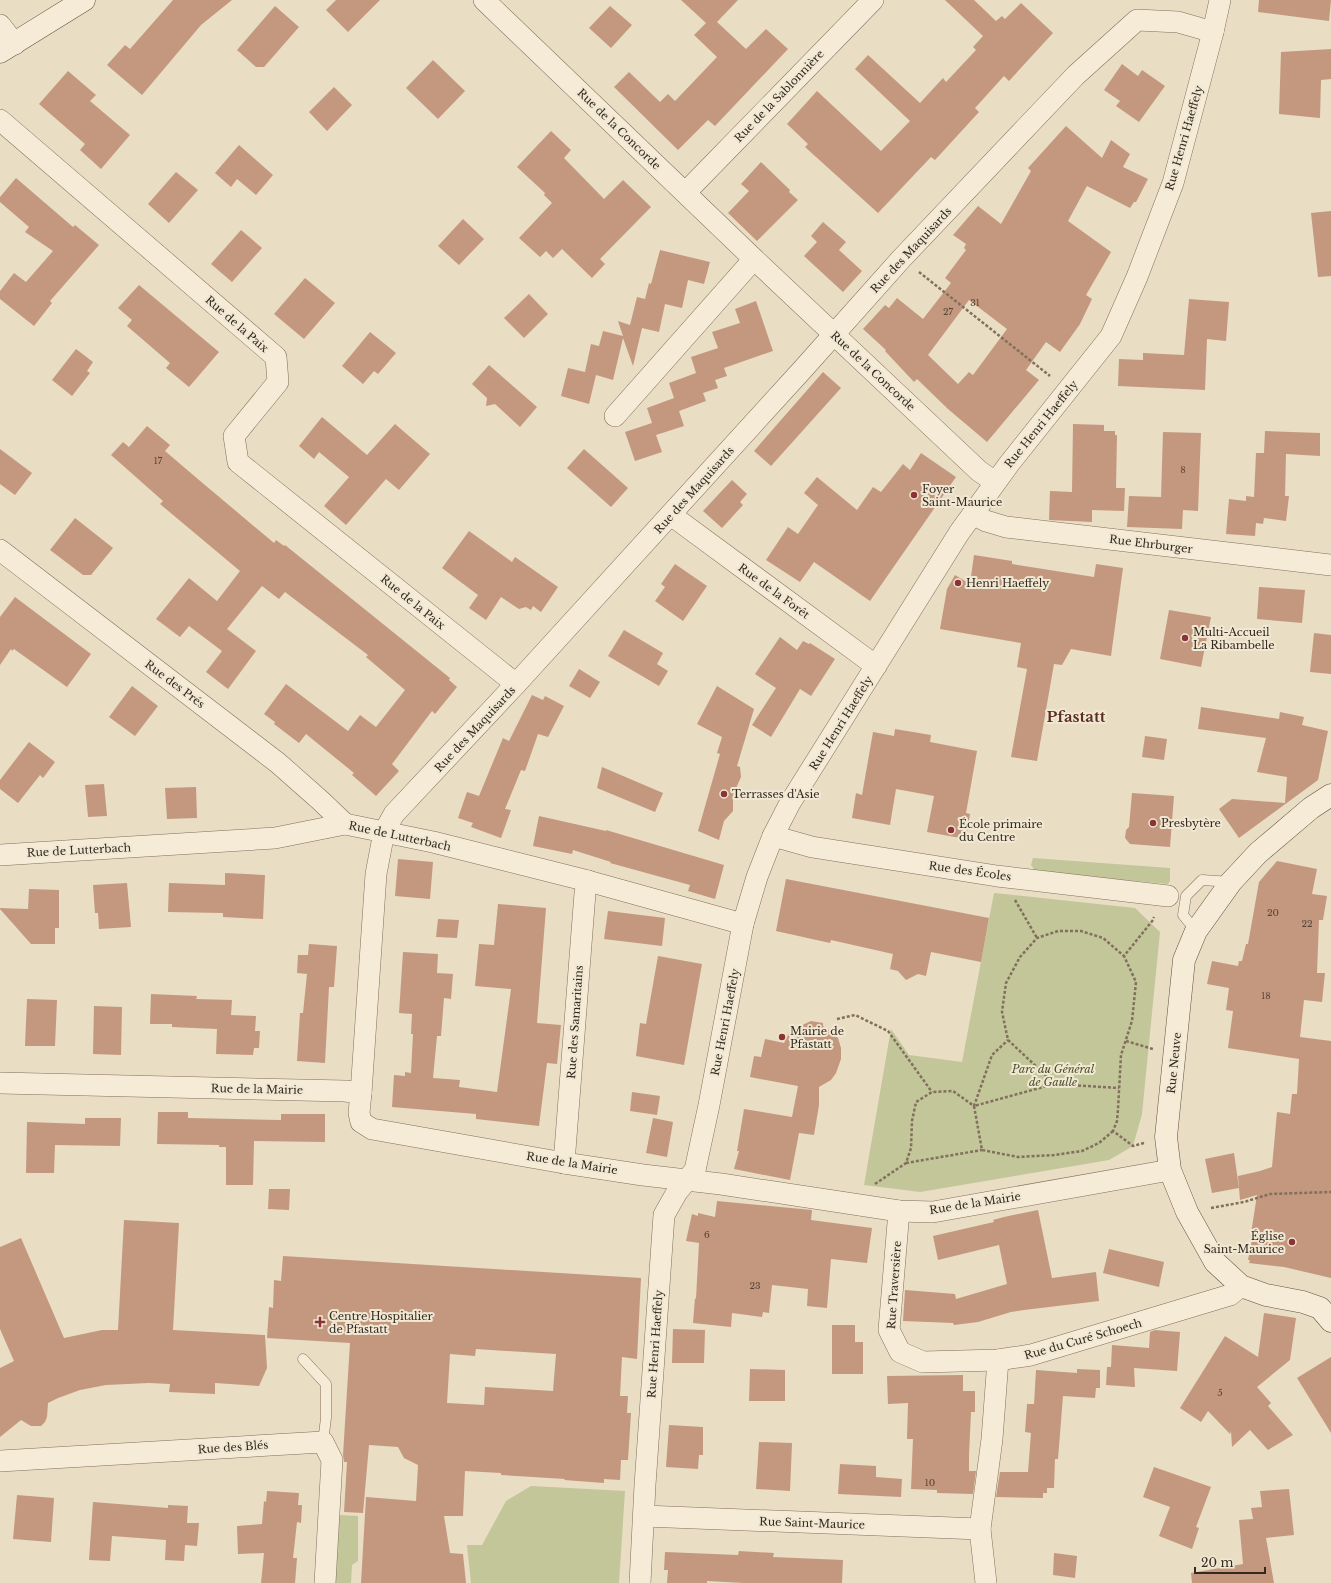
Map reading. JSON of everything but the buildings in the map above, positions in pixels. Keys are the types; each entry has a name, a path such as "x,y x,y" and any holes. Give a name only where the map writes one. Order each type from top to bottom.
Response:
{"main road":[{"path":"7,48 84,0"},
{"name":"Rue Neuve","path":"1327,1313 1303,1302 1266,1295 1241,1286 1215,1262 1187,1212 1170,1170 1166,1137 1184,960 1196,931 1231,882 1258,853 1311,808 1331,795"}],"street":[{"name":"Rue de la Concorde","path":"484,0 979,471 995,482"},
{"name":"Rue de la Sablonnière","path":"686,192 873,0"},
{"name":"Rue Henri Haeffely","path":"640,1583 664,1215 677,1192 695,1170 697,1163 743,924 757,877 773,836 790,803 959,533 995,482 1111,336 1138,277 1173,183 1220,0"},
{"name":"Rue des Maquisards","path":"361,1093 376,874 384,832 394,814 671,515 902,258 1076,75 1137,20 1178,22 1213,32"},
{"path":"0,25 7,48"},
{"name":"Rue de la Paix","path":"0,120 276,357 278,382 234,436 238,462 516,684"},
{"path":"615,416 754,258"},
{"name":"Rue Ehrburger","path":"973,514 986,521 1006,527 1331,565"},
{"name":"Rue de la Forêt","path":"671,515 876,666"},
{"name":"Rue des Prés","path":"0,550 278,763 345,824"},
{"name":"Rue de Lutterbach","path":"1,851 275,838 345,824 433,842 588,881 743,924"},
{"name":"Rue des Écoles","path":"773,836 812,847 1013,878 1164,896"},
{"name":"Rue des Samaritains","path":"564,1163 585,892 588,881"},
{"name":"Rue de la Mairie","path":"0,1082 345,1091 361,1093 359,1113 361,1122 372,1129 564,1163 899,1211 933,1212 1170,1170"},
{"name":"Rue Traversière","path":"899,1211 889,1330 900,1352 923,1362 998,1360"},
{"name":"Rue du Curé Schoech","path":"998,1360 1031,1355 1230,1295 1241,1286"},
{"path":"986,1583 980,1529 992,1439 998,1360"},
{"path":"324,1442 332,1460 325,1583"},
{"name":"Rue des Blés","path":"0,1462 324,1442"},
{"name":"Rue Saint-Maurice","path":"644,1516 980,1529"}],"lane":[{"path":"1196,931 1183,915 1186,896 1202,880 1231,882"},
{"path":"303,1358 326,1384 324,1442"}],"path":[{"path":"902,258 1069,390"},
{"path":"1013,878 1012,895 1037,938"},
{"path":"1124,956 1153,920 1164,896"},
{"path":"858,1204 873,1186 906,1163 982,1150 1018,1157 1054,1155 1082,1151 1099,1143 1113,1131 1118,1109 1121,1055 1132,1021 1136,982 1124,956 1104,938 1081,930 1058,931 1037,938 1020,957 1006,983 1002,1012 1008,1040 1054,1084"},
{"path":"837,1019 855,1015 888,1031 932,1092"},
{"path":"982,1150 974,1106 992,1055 1008,1040"},
{"path":"974,1106 1054,1084 1119,1088"},
{"path":"906,1163 911,1148 912,1121 916,1102 932,1092 953,1091 974,1106"},
{"path":"1113,1131 1133,1146 1166,1137"},
{"path":"1187,1212 1244,1202 1270,1194 1331,1192"}],"green space":[{"path":"1033,858 1170,868 1170,881 1168,884 1036,872 1031,865"},
{"name":"Parc du Général de Gaulle","path":"994,893 1135,908 1160,932 1142,1114 1133,1146 1109,1160 920,1192 864,1185 891,1029 909,1055 962,1062"},
{"path":"531,1486 625,1491 619,1583 471,1583 467,1545 482,1545 506,1501"},
{"path":"338,1515 358,1516 358,1561 352,1565 351,1583 335,1583"}],"place":[{"name":"Foyer Saint-Maurice","path":"914,495"},
{"name":"Henri Haeffely","path":"958,583"},
{"name":"Multi-Accueil La Ribambelle","path":"1185,638"},
{"name":"Terrasses d'Asie","path":"724,794"},
{"name":"Presbytère","path":"1153,823"},
{"name":"École primaire du Centre","path":"951,830"},
{"name":"Mairie de Pfastatt","path":"782,1037"},
{"name":"Église Saint-Maurice","path":"1292,1242"},
{"name":"Centre Hospitalier de Pfastatt","path":"320,1322"}],"district":[{"name":"Pfastatt","path":"1076,716"}]}
